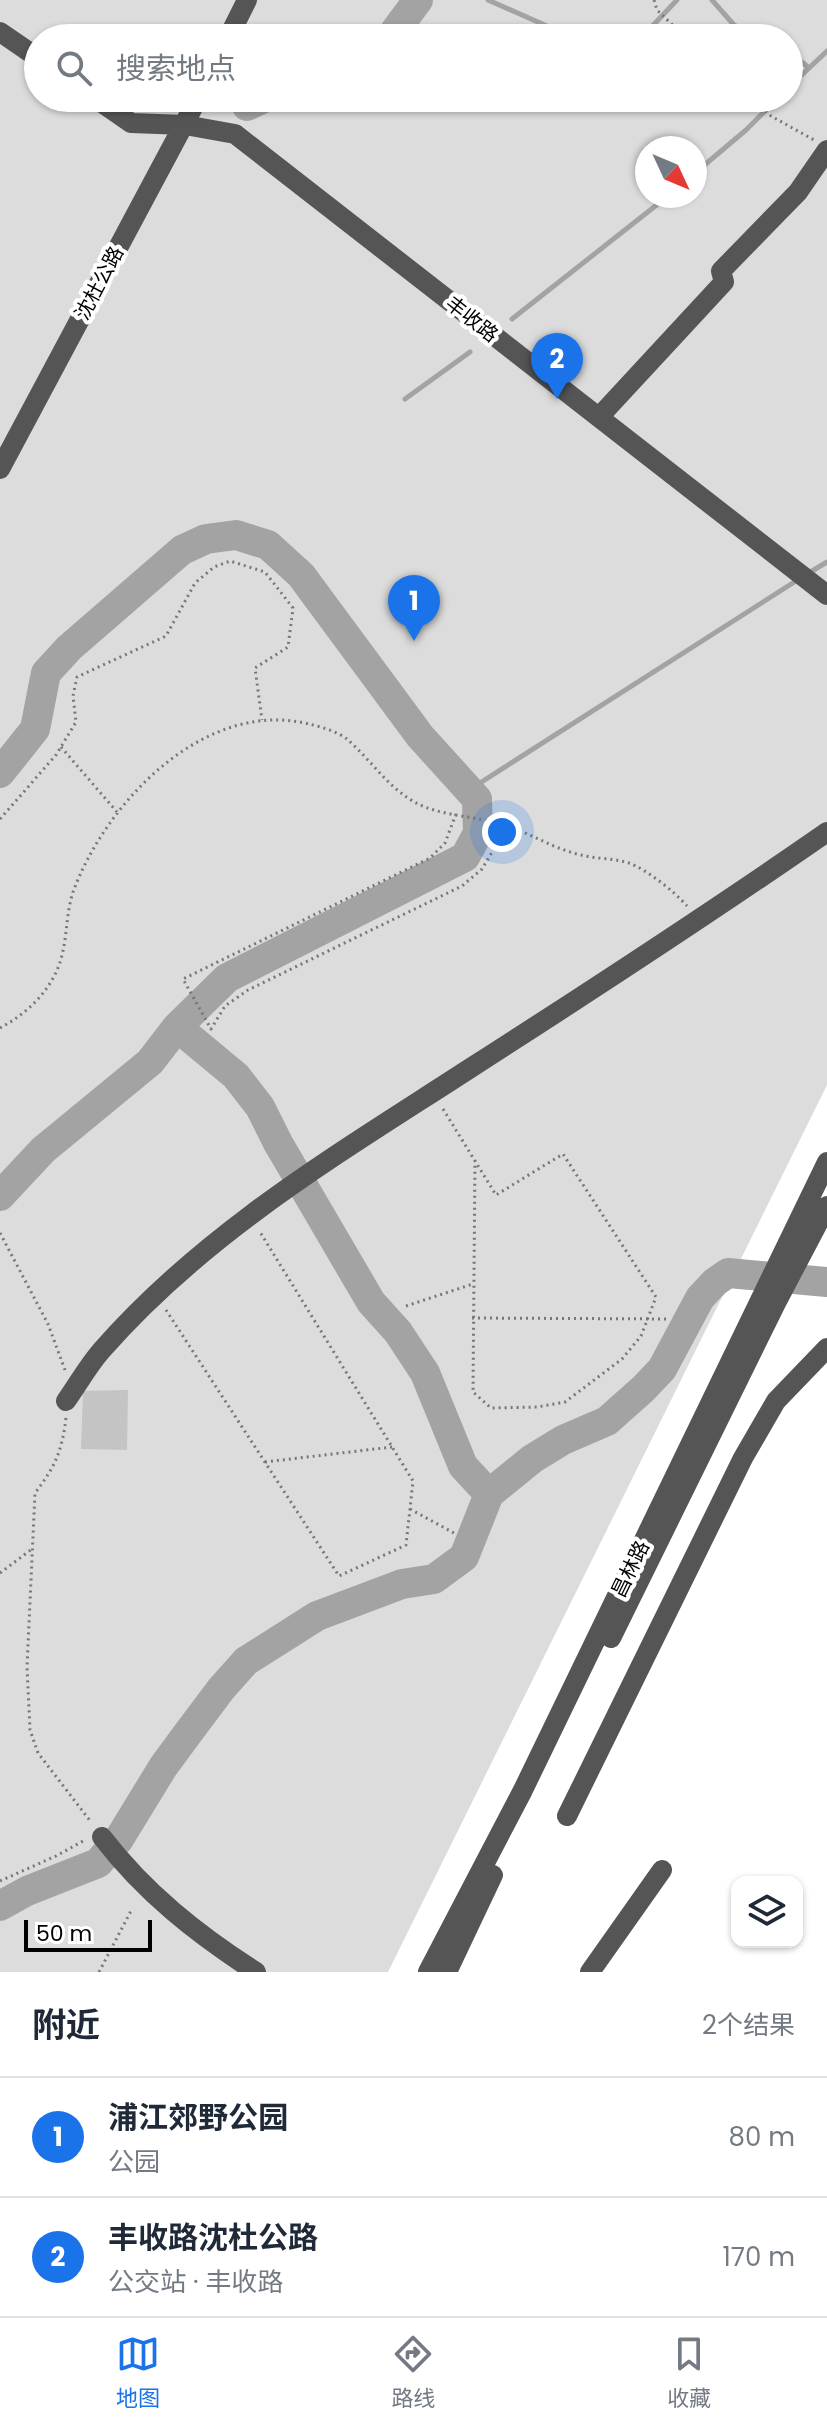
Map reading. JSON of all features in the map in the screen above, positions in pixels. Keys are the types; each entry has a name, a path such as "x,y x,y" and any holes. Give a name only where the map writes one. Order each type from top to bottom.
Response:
{"street":[{"path":"235,24 247,0"},
{"path":"0,32 24,48"},
{"name":"丰收路","path":"115,112 131,123 185,125 235,134 827,595"},
{"name":"沈杜公路","path":"0,469 191,112"},
{"path":"599,417 724,282 721,271 798,192 823,147"},
{"path":"66,1401 99,1353 156,1294 249,1215 315,1166 699,921 827,832"},
{"name":"昌林路","path":"428,1972 793,1254 827,1162"},
{"name":"昌林路","path":"793,1254 827,1206"},
{"name":"昌林路","path":"447,1972 532,1795 674,1514 768,1302"},
{"path":"567,1816 743,1458 776,1401 827,1348"},
{"path":"100,1834 155,1897 185,1923 256,1972"},
{"path":"590,1972 662,1870"}],"path":[{"path":"654,0 657,10 672,24"},
{"path":"767,112 823,147"},
{"path":"0,819 61,747 76,722 73,696 77,677 166,636 195,583 214,567 230,561 265,572 293,608 288,647 255,668 262,720"},
{"path":"0,1028 25,1013 49,987 62,954 72,894 86,863 117,812 165,765 194,743 220,730 262,720 282,719 309,724 346,738 390,785 425,807 507,826 551,846 582,855 632,864 677,894 699,921"},
{"path":"61,747 117,812"},
{"path":"456,814 445,843 430,858 183,979 211,1029 225,1006 248,990 462,886 482,869 507,826"},
{"path":"433,1092 475,1160 496,1195 563,1154 656,1297 641,1336 622,1359 565,1402 537,1407 491,1408 473,1392 475,1160"},
{"path":"156,1294 339,1576 406,1545 413,1481 249,1215"},
{"path":"0,1233 48,1324 65,1369 62,1447 51,1472 35,1493 27,1667 30,1730 38,1753 100,1834 0,1881"},
{"path":"406,1306 473,1284"},
{"path":"472,1318 668,1319"},
{"path":"265,1462 392,1447"},
{"path":"410,1509 454,1533"},
{"path":"0,1573 32,1549"},
{"path":"99,1972 132,1909"}],"shaded area":[{"path":"0,0 827,0 827,1085 388,1972 0,1972"}],"building":[{"path":"128,1390 127,1450 81,1449 83,1391"}],"waterway":[{"path":"400,24 418,0"},
{"path":"488,0 542,24"},
{"path":"654,24 677,0"},
{"path":"712,0 733,24"},
{"path":"803,74 827,51"},
{"path":"803,63 809,68"},
{"path":"707,163 764,112"},
{"path":"512,319 653,208"},
{"path":"405,399 470,352"},
{"path":"0,773 35,729 46,673 69,648 182,550 206,539 236,535 268,545 301,575 420,736 477,799 478,833 465,857 227,978 177,1027 150,1062 43,1150 0,1196"},
{"path":"807,574 827,562"},
{"path":"469,790 799,579"},
{"path":"177,1027 236,1076 260,1107 371,1302 398,1332 425,1373 463,1466 489,1494"},
{"path":"0,1906 27,1891 98,1863 119,1839 163,1767 221,1689 246,1661 317,1616 402,1584 434,1579 464,1557 489,1494 532,1459 563,1440 607,1421 643,1389 662,1369 700,1298 715,1282 728,1273 827,1282"}],"place":[{"name":"丰收路沈杜公路","path":"557,399"},
{"name":"浦江郊野公园","path":"414,641"}]}
